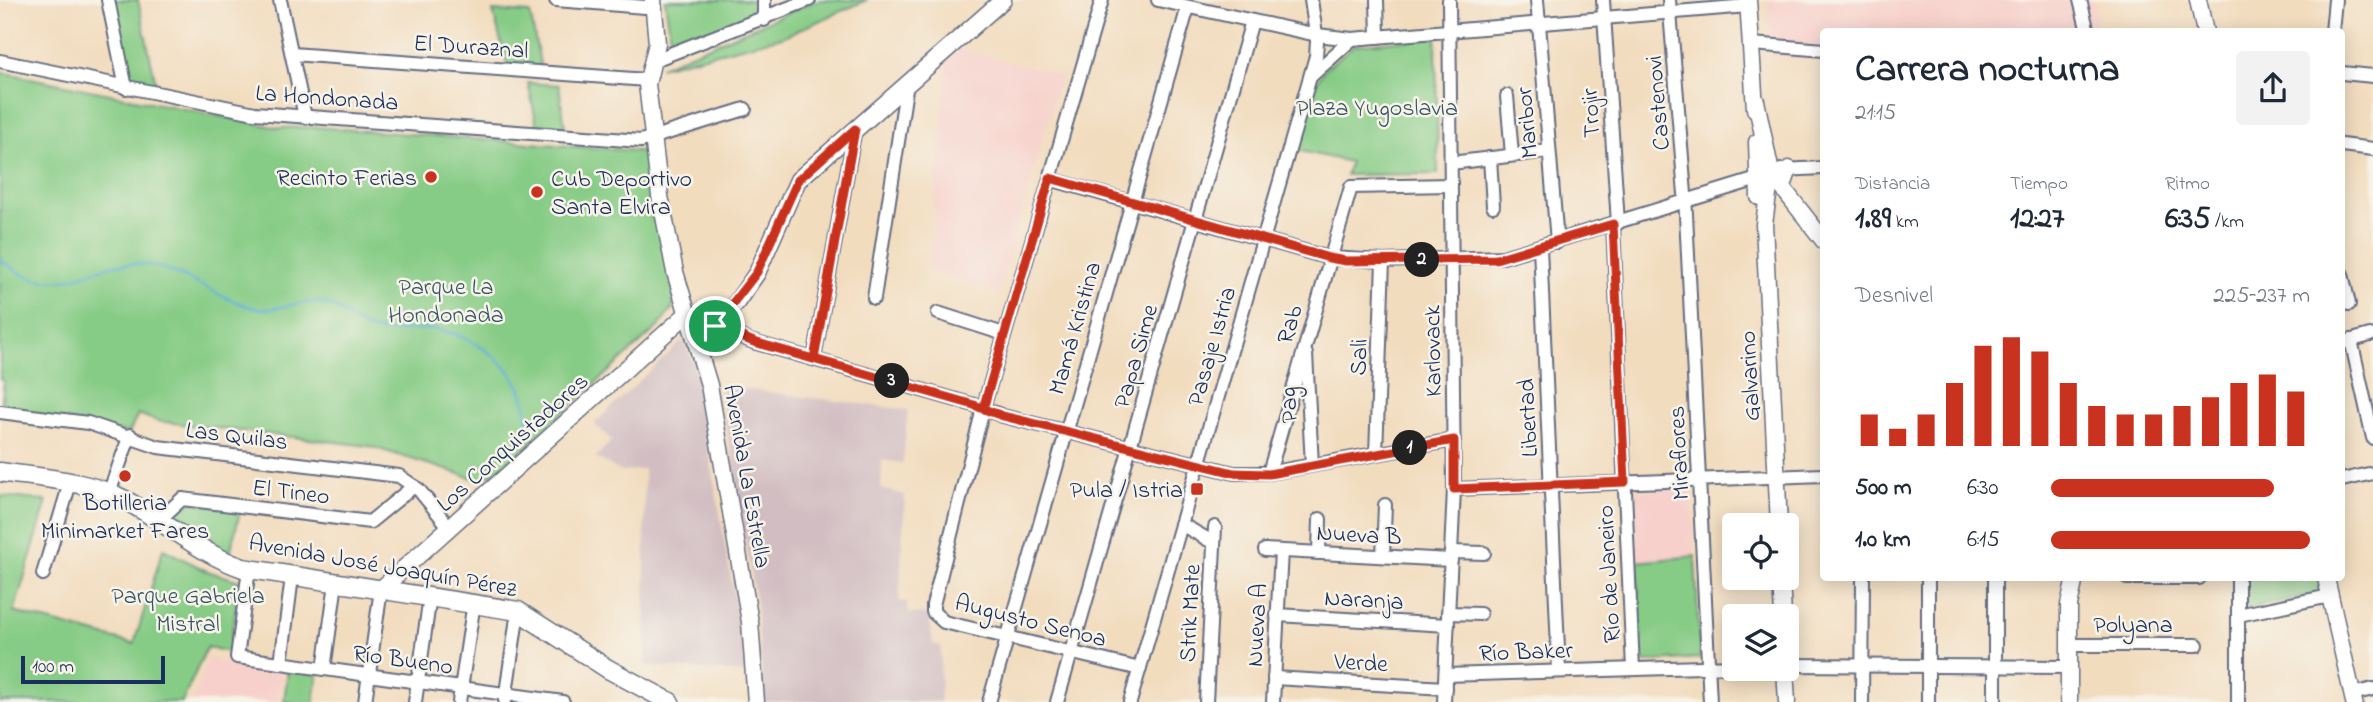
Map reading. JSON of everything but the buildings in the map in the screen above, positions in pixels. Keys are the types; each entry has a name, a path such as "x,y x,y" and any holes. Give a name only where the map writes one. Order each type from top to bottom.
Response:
{"main road":[{"name":"Avenida José Joaquín Pérez","path":"0,472 70,482 109,493 159,520 211,554 249,569 474,602 518,611 608,669 670,702"}],"street":[{"path":"108,0 126,88"},
{"path":"280,0 305,117"},
{"path":"556,0 647,2"},
{"path":"764,0 764,20"},
{"path":"652,58 764,20 809,0"},
{"path":"697,345 757,272 798,180 1003,0"},
{"path":"983,409 1102,0"},
{"path":"1158,0 1317,35 1352,39 1605,18 1669,6 1748,3"},
{"name":"Pasaje Istria","path":"1130,702 1310,76 1317,35 1311,0"},
{"path":"1377,0 1378,37"},
{"name":"Karlovack","path":"1444,702 1454,489 1449,0"},
{"name":"Maribor","path":"1537,0 1557,242"},
{"name":"Trojir","path":"1603,0 1615,223"},
{"path":"2080,0 2087,28"},
{"path":"2198,0 2204,28"},
{"path":"2332,28 2336,0"},
{"name":"Avenida La Estrella","path":"647,2 652,58 647,80 662,208 709,385 748,610 756,702"},
{"name":"Galvarino","path":"1748,3 1767,204 1764,224 1779,513"},
{"name":"Castenovi","path":"1669,6 1685,203"},
{"name":"Mamá Kristina","path":"989,702 1188,7"},
{"name":"Papa Sime","path":"1058,702 1252,21"},
{"path":"1310,76 1352,39"},
{"path":"1752,44 1820,50"},
{"name":"El Duraznal","path":"292,54 647,80"},
{"name":"La Hondonada","path":"0,61 233,110 641,141 655,139 745,109"},
{"path":"2345,73 2373,76"},
{"path":"874,298 907,83"},
{"path":"1507,96 1513,155"},
{"path":"814,359 855,129"},
{"path":"2345,145 2373,149"},
{"path":"1451,163 1549,150"},
{"path":"1490,158 1493,206"},
{"path":"1050,178 1329,258 1382,261 1496,259 1789,169 1820,168"},
{"path":"1787,191 1789,169"},
{"path":"1765,176 1787,191 1820,236"},
{"name":"Galvarino","path":"1764,224 1760,212 1765,176"},
{"name":"Rab","path":"1269,474 1351,187 1451,185"},
{"path":"1767,204 1787,191"},
{"name":"Miraflores","path":"1685,203 1710,702"},
{"name":"Río de Janeiro","path":"1615,223 1633,669"},
{"name":"Libertad","path":"1540,247 1559,671"},
{"name":"Sali","path":"1376,454 1382,261"},
{"path":"2345,289 2348,304"},
{"path":"938,313 1004,334"},
{"name":"Los Conquistadores","path":"381,589 672,327 690,320"},
{"path":"715,326 754,342 983,409 1234,473 1269,474 1454,440"},
{"path":"2370,335 2346,341 2373,438"},
{"name":"Pag","path":"1305,343 1312,466"},
{"name":"Augusto Senoa","path":"983,409 934,593 933,612 944,622 1140,669"},
{"name":"Las Quilas","path":"0,412 88,423 130,435 158,447 392,474 414,486 450,528"},
{"path":"109,493 130,435"},
{"path":"2345,479 2373,473"},
{"path":"1454,489 1820,475"},
{"path":"43,574 70,482"},
{"name":"El Tineo","path":"159,520 181,499 370,522 414,486"},
{"path":"1383,556 1385,505"},
{"path":"1319,553 1320,519"},
{"path":"1181,524 1214,543"},
{"name":"Strik Mate","path":"1206,702 1215,527"},
{"name":"Nueva B","path":"1265,550 1383,556 1484,553"},
{"name":"Nueva A","path":"1273,702 1281,551"},
{"name":"Río Bueno","path":"249,569 237,657 461,688 505,698 555,701"},
{"path":"281,663 292,577"},
{"path":"1862,702 1863,581"},
{"path":"1928,581 1928,702"},
{"path":"1995,581 1995,702"},
{"path":"2061,581 2070,594"},
{"path":"2069,702 2070,594 2074,581"},
{"path":"2238,581 2238,702"},
{"path":"2327,581 2353,698 2373,689"},
{"path":"324,669 336,583"},
{"path":"365,702 381,589"},
{"path":"415,702 430,596"},
{"path":"2238,615 2330,596"},
{"path":"459,702 474,602"},
{"path":"505,698 518,611"},
{"name":"Naranja","path":"1277,615 1448,619 1480,614"},
{"name":"Polyana","path":"2069,645 2197,645"},
{"name":"Río Baker","path":"1445,681 1559,671 1722,667"},
{"path":"1799,667 2069,667"},
{"name":"Verde","path":"1274,678 1445,681"},
{"path":"1786,681 1787,702"}],"shaded area":[{"path":"1768,0 2093,0 2099,28 1820,28 1820,61 1771,56"},
{"path":"960,49 1061,75 998,294 929,271 947,58"},
{"path":"682,341 694,363 747,673 646,666 644,469 621,472 596,457 612,440 594,424"},
{"path":"720,386 908,410 903,463 882,460 881,489 905,495 899,601 907,602 908,613 929,615 933,644 941,646 940,702 764,702 756,603"},
{"path":"1692,487 1695,556 1637,562 1635,491"},
{"path":"208,657 230,665 284,673 279,702 193,702"}],"green space":[{"path":"113,0 138,0 157,89 133,85 130,80"},
{"path":"665,0 760,0 760,15 672,50"},
{"path":"818,0 867,0 782,37 660,67"},
{"path":"493,11 530,13 541,69 507,65"},
{"name":"Plaza Yugoslavia","path":"1436,37 1438,174 1346,175 1350,162 1296,150 1314,86 1326,68 1354,45"},
{"name":"Parque La Hondonada","path":"0,72 279,128 315,127 649,152 675,296 673,307 660,325 501,469 479,480 369,446 157,421 138,414 129,433 1,409 4,381 0,380"},
{"path":"528,83 559,85 565,127 537,125"},
{"name":"Parque Gabriela Mistral","path":"0,496 47,501 14,612 134,644 163,549 207,571 240,581 229,652 207,647 182,702 0,702"},
{"path":"183,501 241,508 230,553 166,516"},
{"path":"1695,556 1700,658 1642,662 1637,562"},
{"path":"2243,581 2322,581 2324,593 2243,609"},
{"path":"288,670 318,674 314,702 284,702"}],"waterway":[{"path":"0,259 21,273 39,280 56,281 121,264 141,264 171,271 227,298 255,308 272,309 307,302 324,303 370,329 428,329 454,334 492,355 512,375 523,394 528,422"}],"place":[{"name":"Recinto Ferias","path":"431,177"},
{"name":"Cub Deportivo Santa Elvira","path":"537,192"},
{"name":"Botilleria Minimarket Fares","path":"125,476"},
{"name":"Pula / Istria","path":"1197,489"}],"route":[{"path":"715,326 736,303 757,272 798,180 855,129 814,359 974,405 983,409 1050,178 1346,261 1496,259 1613,224 1625,482 1454,489 1454,440 1269,474 1234,473 1003,416 993,413 983,409 974,405 737,337 715,326"}]}
